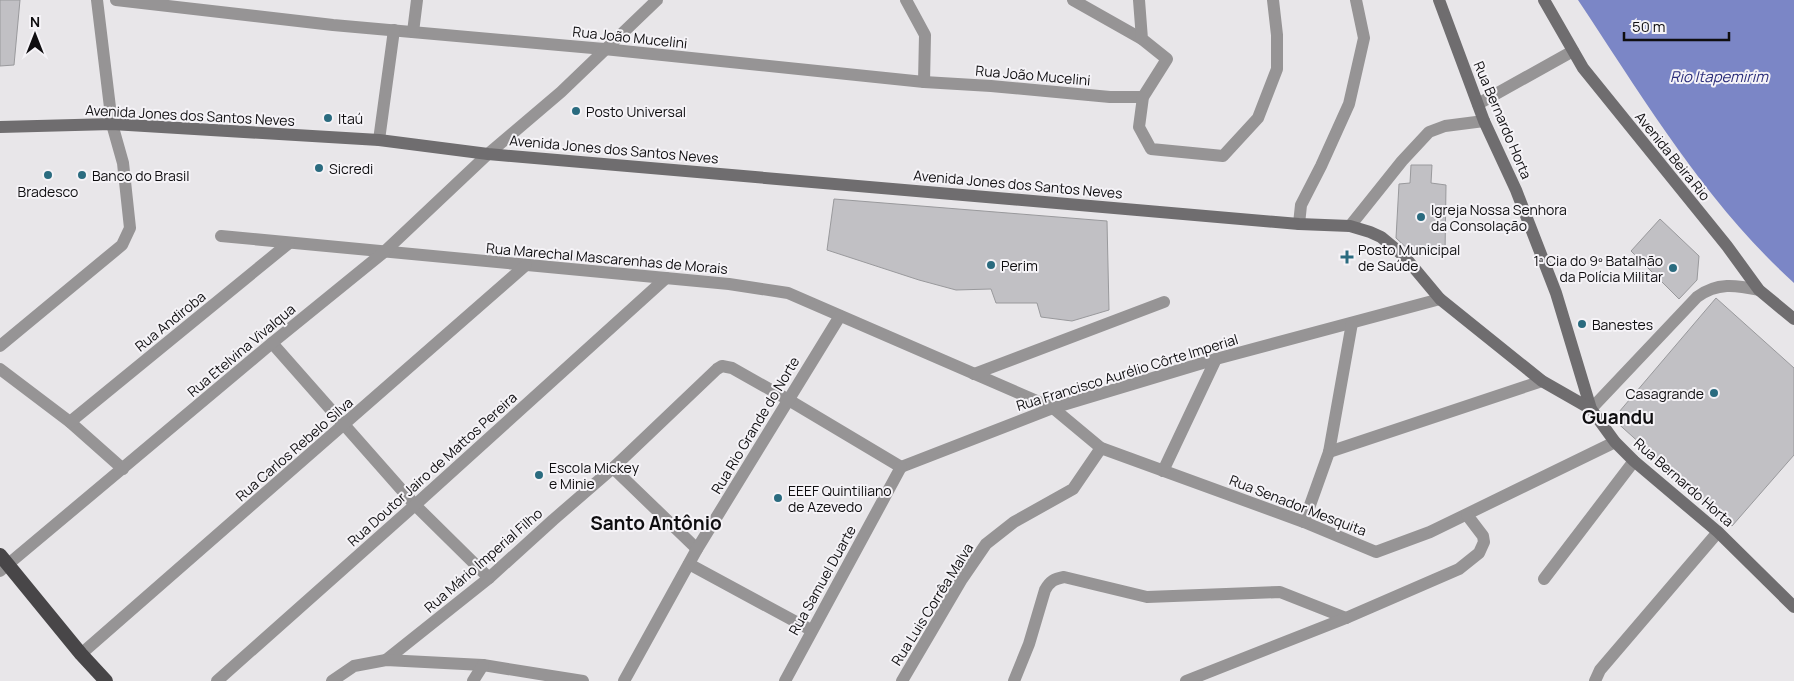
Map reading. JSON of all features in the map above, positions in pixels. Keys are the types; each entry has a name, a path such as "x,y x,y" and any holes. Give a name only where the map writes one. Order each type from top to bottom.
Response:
{"highway":[{"path":"2,564 106,681"}],"main road":[{"name":"Rua Bernardo Horta","path":"1439,0 1484,121 1516,190 1556,293 1591,409 1615,442 1634,461 1743,554 1794,607"},
{"name":"Avenida Beira Rio","path":"1544,0 1584,68 1727,246 1759,290 1794,319"},
{"name":"Avenida Jones dos Santos Neves","path":"0,127 112,124 379,140 488,154 1299,224 1350,226 1381,237 1404,256 1440,299 1542,381 1591,409"}],"street":[{"path":"0,346 122,244 130,228 123,163 112,124 97,0"},
{"name":"Rua João Mucelini","path":"116,0 413,32 604,49 924,82 1110,97 1143,97"},
{"path":"413,32 417,0"},
{"name":"Rua Etelvina Vivalqua","path":"2,564 123,469 272,343 384,252 488,154 561,92 657,0"},
{"path":"906,0 925,35 924,82"},
{"path":"1072,0 1142,39 1166,59 1143,97 1139,126 1151,149 1223,156 1258,118 1277,69 1278,35 1273,0"},
{"path":"1140,0 1142,39"},
{"path":"1299,224 1301,205 1349,104 1364,38 1356,0"},
{"path":"379,140 394,30"},
{"path":"1478,104 1573,52"},
{"path":"1350,226 1402,161 1429,132 1445,126 1484,121"},
{"name":"Rua Marechal Mascarenhas de Morais","path":"220,236 730,284 788,293 974,374"},
{"name":"Rua Andiroba","path":"70,422 289,243"},
{"name":"Rua Carlos Rebelo Silva","path":"81,654 526,265"},
{"name":"Rua Doutor Jairo de Mattos Pereira","path":"217,681 666,278"},
{"path":"1591,409 1707,289 1719,286 1759,290"},
{"name":"Rua Francisco Aurélio Côrte Imperial","path":"901,468 1053,408 1216,359 1440,299"},
{"path":"974,374 1164,302"},
{"name":"Rua Rio Grande do Norte","path":"624,681 697,549 787,399 840,316"},
{"path":"1304,522 1329,452 1352,323"},
{"path":"272,343 415,505 489,578"},
{"path":"1163,471 1216,359"},
{"name":"Rua Mário Imperial Filho","path":"386,660 489,578 613,468 709,375 722,366 732,368 787,399"},
{"path":"0,369 70,422 123,469"},
{"name":"Rua Senador Mesquita","path":"974,374 1053,408 1101,448 1304,522 1376,552 1430,532 1615,442"},
{"path":"1329,452 1542,381"},
{"path":"787,399 901,468"},
{"name":"Rua Luis Corrêa Malva","path":"902,681 962,579 986,544 1014,522 1072,489 1101,448"},
{"path":"1544,579 1634,461"},
{"path":"613,468 697,549"},
{"name":"Rua Samuel Duarte","path":"785,681 901,468"},
{"path":"1186,681 1346,618 1459,569 1479,553 1484,542 1483,536 1467,514"},
{"path":"1595,681 1600,670 1718,532"},
{"path":"689,564 812,630"},
{"path":"1014,681 1029,644 1045,590 1050,582 1064,577 1148,597 1280,592 1346,618"},
{"path":"332,681 354,666 386,660 483,665 583,681"},
{"path":"473,681 483,665"}],"water":[{"name":"Rio Itapemirim","path":"1578,0 1794,0 1794,283 1732,219 1704,184 1652,112"}],"building":[{"path":"0,0 20,0 14,65 0,66"},
{"name":"Igreja Nossa Senhora da Consolação","path":"1411,165 1432,165 1431,183 1446,185 1445,254 1410,251 1396,238 1399,184 1410,183"},
{"name":"Perim","path":"834,199 1107,221 1109,310 1072,321 1041,317 1037,303 996,303 991,289 956,290 827,250"},
{"name":"1ª Cia do 9º Batalhão da Polícia Militar","path":"1660,219 1699,256 1697,280 1679,299 1631,251"},
{"name":"Casagrande","path":"1716,298 1794,368 1794,455 1732,526 1613,419"}],"place":[{"name":"Posto Universal","path":"576,111"},
{"name":"Itaú","path":"328,118"},
{"name":"Sicredi","path":"319,168"},
{"name":"Bradesco","path":"48,175"},
{"name":"Banco do Brasil","path":"82,175"},
{"name":"Igreja Nossa Senhora da Consolação","path":"1421,217"},
{"name":"Posto Municipal de Saúde","path":"1347,257"},
{"name":"Perim","path":"991,265"},
{"name":"1ª Cia do 9º Batalhão da Polícia Militar","path":"1673,268"},
{"name":"Banestes","path":"1582,324"},
{"name":"Casagrande","path":"1714,393"},
{"name":"Escola Mickey e Minie","path":"539,475"},
{"name":"EEEF Quintiliano de Azevedo","path":"778,498"}],"district":[{"name":"Guandu","path":"1618,417"},
{"name":"Santo Antônio","path":"656,523"}]}
